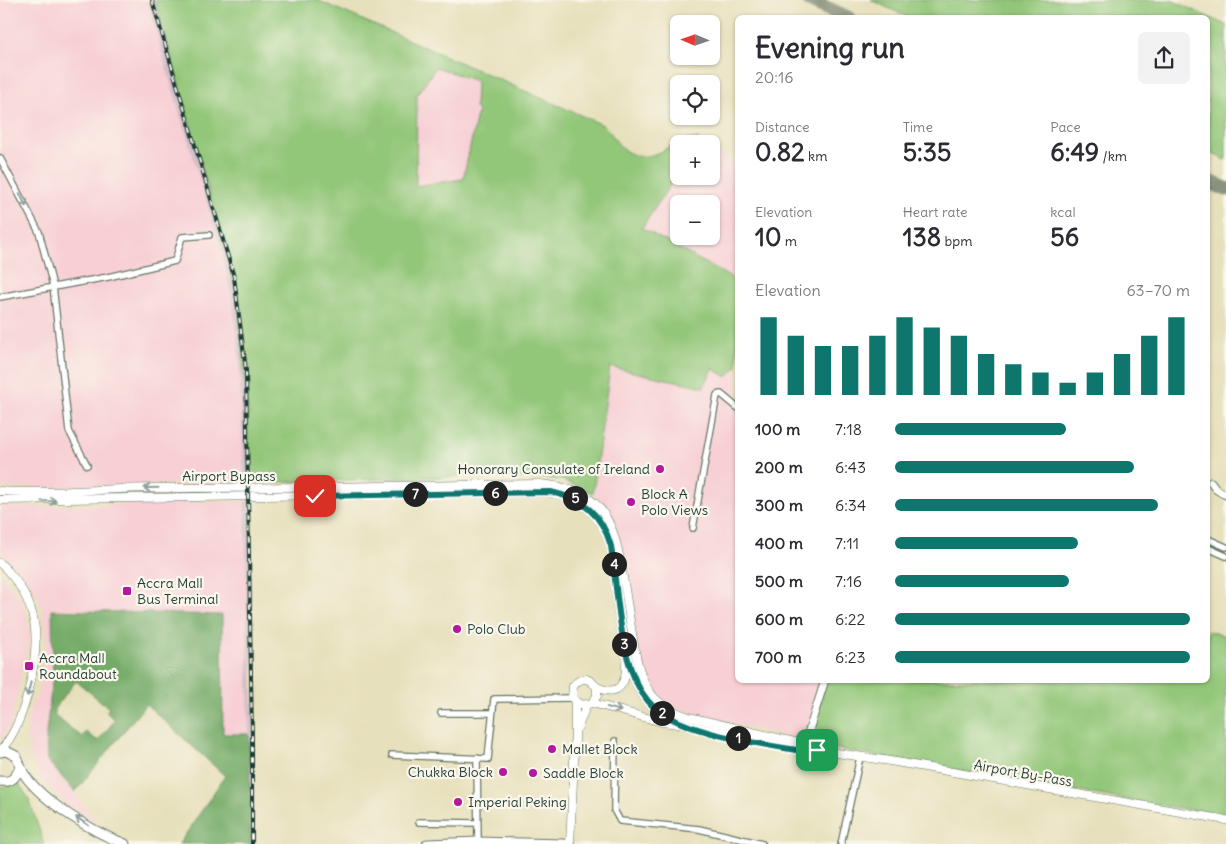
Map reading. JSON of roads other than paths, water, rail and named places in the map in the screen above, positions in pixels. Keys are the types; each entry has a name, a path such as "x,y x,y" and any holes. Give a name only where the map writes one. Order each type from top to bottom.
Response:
{"highway":[{"path":"0,752 14,754 20,767 33,784 57,805 103,834 125,844"},
{"path":"0,781 7,782 15,778 20,767"},
{"path":"427,844 478,842 564,844"}],"main road":[{"name":"Airport Bypass","path":"0,492 540,484 573,490 584,494 599,507 615,534 635,651 645,683 662,704 688,721"},
{"name":"Airport Bypass","path":"0,500 537,492 562,494 577,499 589,508 607,532 611,546 626,656 634,676 648,701 665,715 688,721"},
{"path":"0,563 19,584 30,607 36,625 37,646 20,718 8,742 0,752"},
{"path":"597,687 612,690 622,684 627,674 626,656"},
{"path":"570,844 576,739 573,686 582,679 593,682 597,687 597,696 589,704 576,739"},
{"path":"574,700 589,704"},
{"name":"Airport By-Pass","path":"589,704 662,722 688,721 803,748 1226,820"}],"street":[{"path":"0,158 39,232 54,286 69,432 87,465"},
{"path":"0,297 108,277 175,261 182,237 209,234"},
{"path":"693,528 717,395 721,394 735,406"},
{"path":"1210,481 1226,489"},
{"path":"1210,482 1217,490 1226,495"},
{"path":"1210,540 1226,547"},
{"path":"1210,549 1226,556"},
{"path":"803,748 824,683"},
{"path":"392,755 490,758 494,698 574,700"},
{"path":"441,713 492,713"},
{"path":"615,741 614,810 620,822 699,829 762,844"},
{"path":"841,844 860,757"},
{"path":"477,758 478,842"},
{"path":"418,822 478,823"}],"railway":[{"path":"152,0 234,277 246,370 252,844"}],"place":[{"name":"Honorary Consulate of Ireland","path":"660,469"},
{"name":"Block A Polo Views","path":"631,502"},
{"name":"Accra Mall Bus Terminal","path":"127,591"},
{"name":"Polo Club","path":"457,629"},
{"name":"Accra Mall Roundabout","path":"29,666"},
{"name":"Mallet Block","path":"552,749"},
{"name":"Chukka Block","path":"503,772"},
{"name":"Saddle Block","path":"533,773"},
{"name":"Imperial Peking","path":"458,802"}]}
